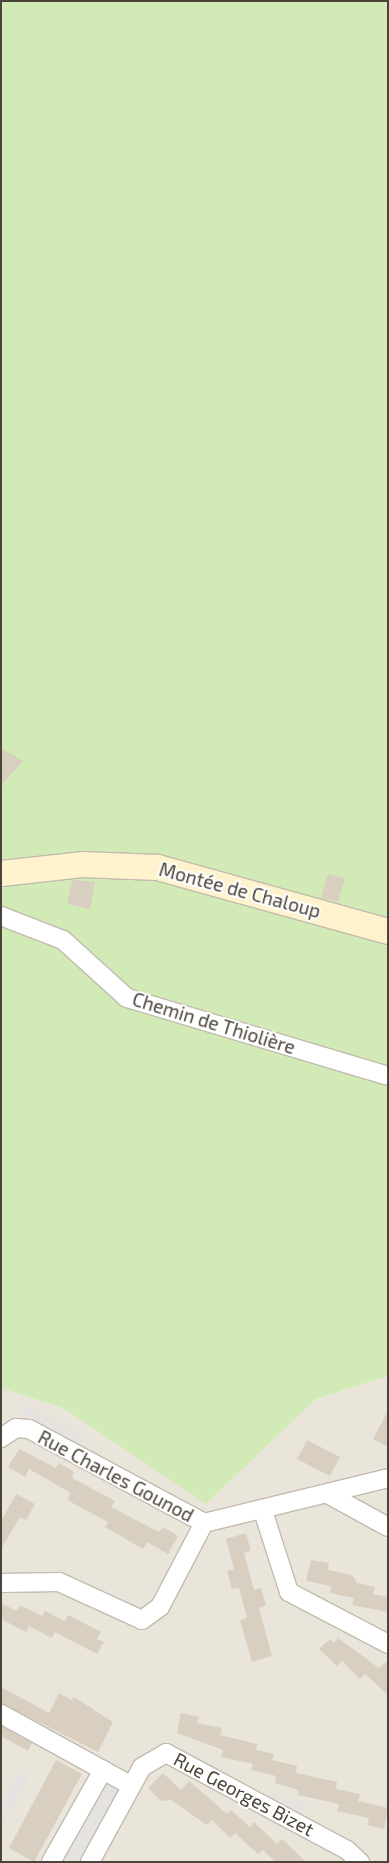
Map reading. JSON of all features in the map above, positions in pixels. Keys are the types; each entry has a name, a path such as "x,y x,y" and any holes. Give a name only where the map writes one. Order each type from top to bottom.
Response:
{"main road":[{"name":"Montée de Chaloup","path":"1,874 82,864 157,868 388,931"}],"street":[{"name":"Chemin de Thiolière","path":"1,916 64,940 127,998 388,1076"},
{"name":"Rue Charles Gounod","path":"1,1438 16,1428 29,1429 204,1523"},
{"path":"1,1582 59,1582 142,1620 160,1607 204,1523 263,1511 388,1478"},
{"path":"328,1494 388,1528"},
{"path":"263,1511 289,1592 388,1644"},
{"path":"1,1714 130,1785"},
{"name":"Rue Georges Bizet","path":"90,1862 130,1785 158,1754 179,1757 348,1850 360,1862"},
{"path":"51,1862 103,1770"}],"shaded area":[{"path":"388,1376 388,1862 1,1862 1,1388 63,1408 206,1504 316,1399"},
{"path":"23,1402 86,1436 81,1445 18,1411"},
{"path":"20,1770 30,1776 1,1827 1,1803"},
{"path":"108,1782 120,1789 120,1798 86,1862 57,1862 103,1783"},
{"path":"272,1792 306,1806 303,1814 268,1801"}],"green space":[{"path":"1,1 388,1 388,1376 316,1399 206,1504 63,1408 1,1388"}],"building":[{"path":"1,748 23,761 1,786"},
{"path":"328,874 345,878 338,902 321,898"},
{"path":"72,880 95,882 90,909 67,904"},
{"path":"388,1411 388,1447 373,1439"},
{"path":"307,1440 340,1457 330,1476 297,1459"},
{"path":"19,1449 56,1468 59,1463 74,1472 72,1478 115,1501 111,1507 159,1532 163,1527 178,1536 168,1554 147,1542 143,1549 105,1527 108,1522 67,1500 71,1493 29,1469 25,1477 8,1467"},
{"path":"16,1494 35,1504 26,1520 20,1517 1,1549 1,1521"},
{"path":"246,1533 251,1551 244,1553 254,1590 261,1588 266,1605 259,1608 272,1656 252,1662 240,1620 247,1618 239,1588 232,1589 227,1571 234,1569 226,1539"},
{"path":"311,1560 329,1563 328,1570 352,1575 357,1583 375,1587 373,1594 388,1597 388,1612 352,1605 354,1598 330,1593 331,1586 306,1581"},
{"path":"1,1603 17,1611 20,1605 42,1616 45,1611 65,1621 68,1615 101,1632 97,1639 104,1642 97,1654 55,1632 52,1638 29,1626 26,1632 1,1619"},
{"path":"338,1638 379,1668 388,1660 388,1695 365,1674 360,1679 342,1661 337,1666 319,1649 330,1639 334,1643"},
{"path":"1,1687 49,1713 59,1693 72,1700 74,1697 113,1722 98,1752 1,1703"},
{"path":"181,1713 199,1717 197,1723 222,1728 220,1735 257,1744 256,1750 274,1754 272,1760 297,1766 296,1773 337,1782 336,1789 360,1794 358,1801 388,1808 384,1829 367,1825 369,1818 337,1811 339,1804 298,1795 298,1790 275,1783 276,1776 251,1770 253,1764 221,1757 223,1750 177,1733"},
{"path":"1,1726 32,1743 28,1751 1,1736"},
{"path":"56,1760 82,1774 34,1862 9,1848"},
{"path":"163,1773 181,1790 189,1781 227,1814 231,1810 250,1827 254,1822 277,1844 282,1839 306,1862 275,1862 263,1850 258,1854 235,1833 230,1838 212,1820 207,1825 171,1800 161,1801 148,1788"}]}
